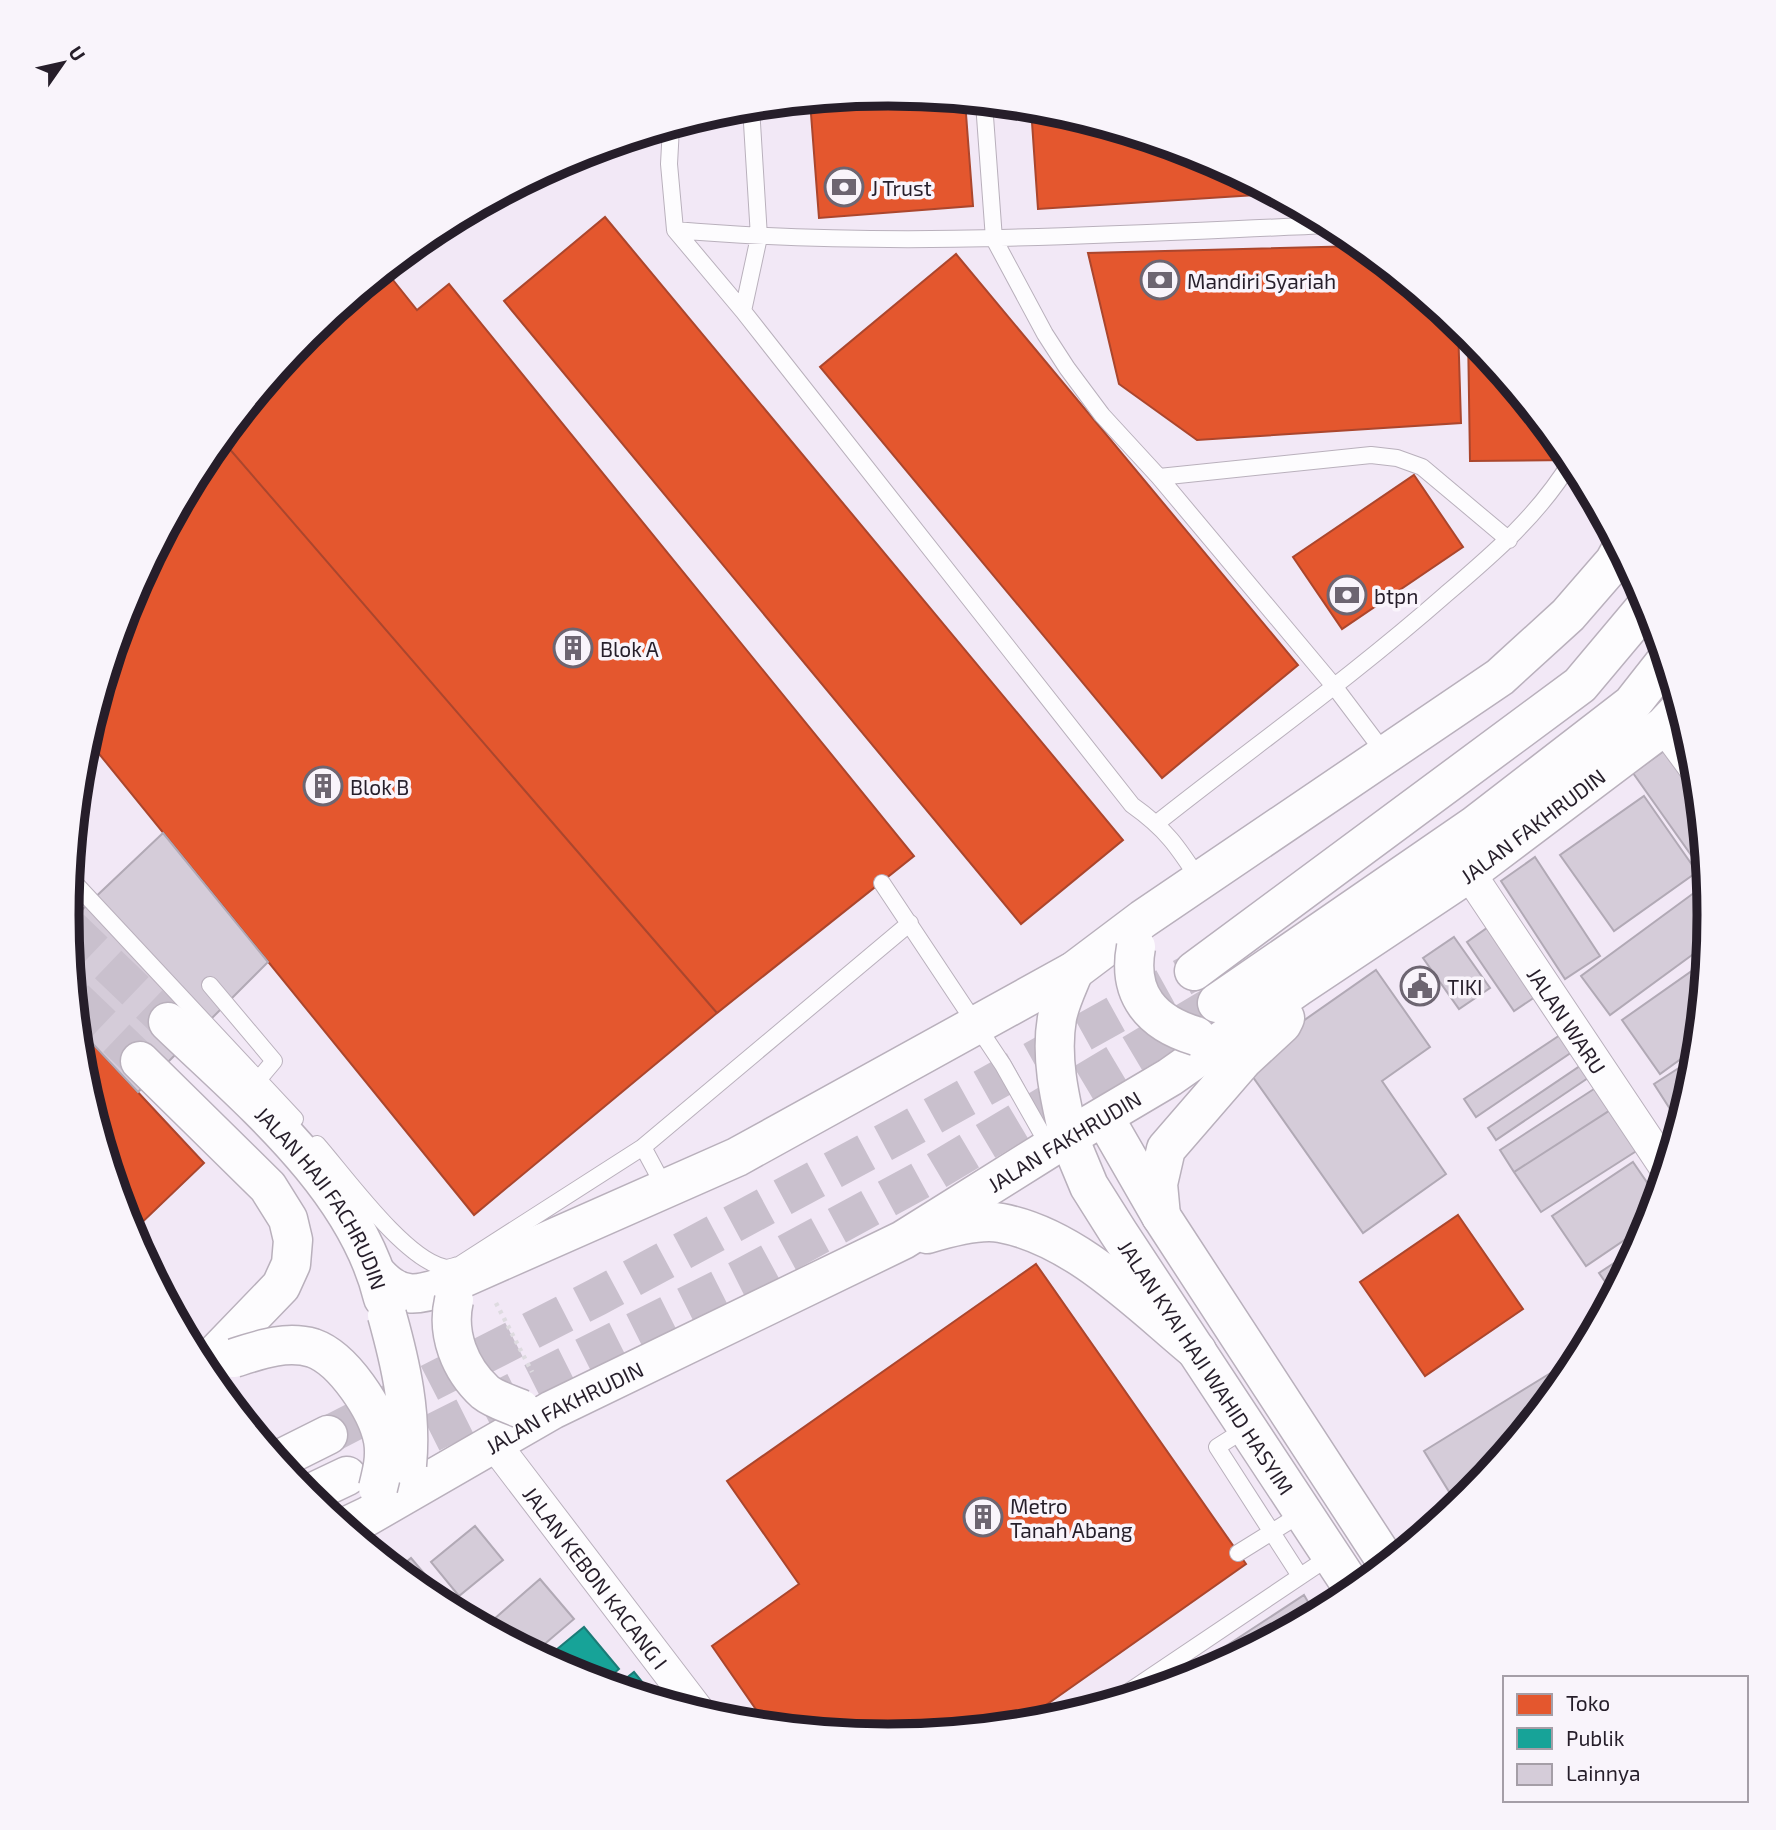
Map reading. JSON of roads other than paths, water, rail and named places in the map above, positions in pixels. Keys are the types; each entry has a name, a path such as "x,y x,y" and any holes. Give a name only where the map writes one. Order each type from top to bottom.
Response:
{"main road":[{"path":"377,1275 399,1292 422,1294 465,1283 665,1188 737,1157 976,1027 1140,933 1200,881 1500,677 1568,615 1615,560"},
{"path":"1195,971 1580,685 1639,614"},
{"name":"JALAN FAKHRUDIN","path":"1217,1003 1474,826 1632,705 1659,670"},
{"name":"JALAN FAKHRUDIN","path":"324,1495 374,1495 493,1442 537,1412 902,1240 1170,1077 1207,1039 1298,987 1469,873 1672,718"},
{"path":"1140,933 1133,961 1137,991 1156,1017 1207,1039"},
{"name":"JALAN KYAI HAJI WAHID HASYIM","path":"1073,971 1058,1016 1054,1041 1059,1091 1059,1143 1348,1581"},
{"path":"1161,1216 1158,1184 1166,1149 1242,1060 1282,1024 1298,987"},
{"name":"JALAN HAJI FACHRUDIN","path":"168,1022 249,1081 348,1216 377,1275 408,1410 410,1440 374,1495"},
{"name":"JALAN HAJI FACHRUDIN","path":"140,1060 268,1187 288,1219 293,1240 290,1264 281,1286 214,1363"},
{"name":"JALAN KYAI HAJI WAHID HASYIM","path":"1104,1117 1161,1216 1382,1556"},
{"path":"902,1240 953,1227 999,1222 1031,1232 1062,1245 1097,1268 1197,1351"},
{"path":"465,1283 450,1317 455,1344 468,1373 487,1394 537,1412"},
{"path":"214,1364 264,1348 288,1345 314,1349 341,1367 376,1417 383,1442 384,1466 374,1495"},
{"path":"286,1456 328,1434"}],"street":[{"name":"JALAN WARU","path":"1469,873 1659,1158"},
{"name":"JALAN KEBON KACANG I","path":"493,1442 689,1699"}],"lane":[{"path":"985,112 994,239 1045,334 1067,369 1102,415 1159,477 1334,686 1386,755"},
{"path":"743,311 758,237 752,118"},
{"path":"671,136 669,163 675,230 743,311 1132,805 1157,822 1176,843 1200,881"},
{"path":"675,230 758,237 994,239 1312,226"},
{"path":"1159,477 1371,455 1397,458 1422,467 1509,540"},
{"path":"1157,822 1421,616 1509,540 1541,507 1565,471"},
{"path":"882,883 976,1027 1059,1143"},
{"path":"79,889 249,1081 398,1237 428,1261 446,1269 459,1265 643,1147 910,923"},
{"path":"211,985 274,1060 249,1081"},
{"path":"643,1147 665,1188"},
{"path":"1247,1428 1217,1447 1300,1576"},
{"path":"1238,1553 1304,1512"},
{"path":"1139,1684 1332,1555"}],"tunnel":[{"path":"79,937 168,1022"},
{"path":"328,1435 597,1297 904,1132 1194,971"},
{"path":"380,1459 739,1279 921,1180 1217,1003"},
{"path":"85,1008 140,1061"}],"place":[{"name":"J Trust","path":"844,187"},
{"name":"Mandiri Syariah","path":"1160,280"},
{"name":"btpn","path":"1347,595"},
{"name":"Blok A","path":"573,648"},
{"name":"Blok B","path":"323,786"},
{"name":"TIKI","path":"1420,986"},
{"name":"Metro Tanah Abang","path":"983,1517"}]}
